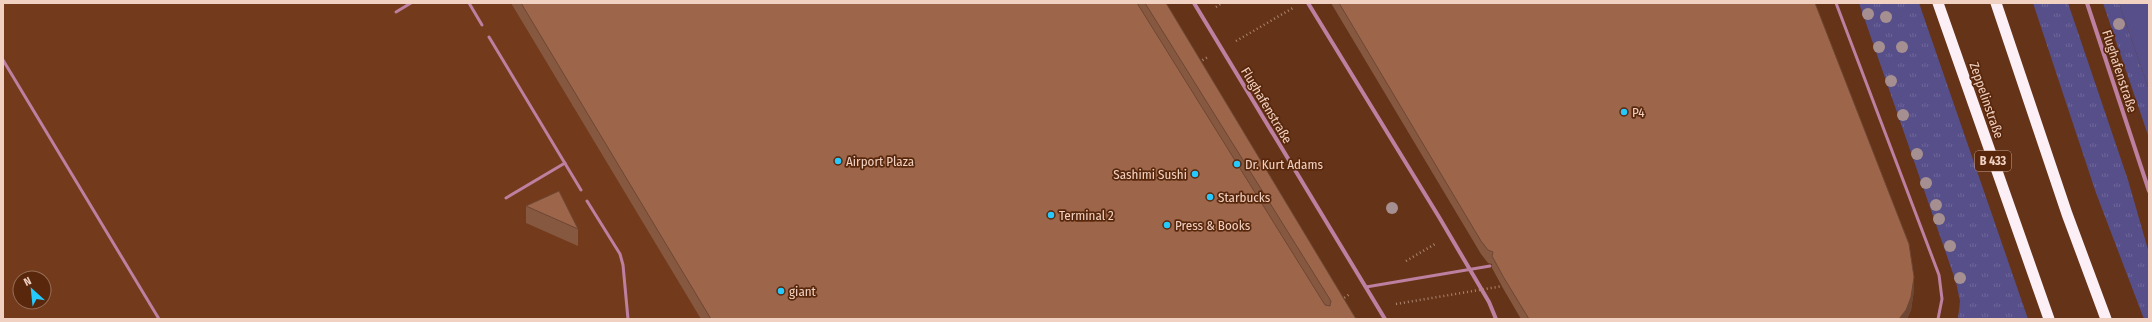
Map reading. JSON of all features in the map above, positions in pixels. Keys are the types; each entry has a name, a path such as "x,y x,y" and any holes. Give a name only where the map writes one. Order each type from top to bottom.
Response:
{"highway":[{"name":"Zeppelinstraße","path":"1938,3 2049,319"},
{"path":"1996,3 2067,214 2106,319"}],"street":[{"name":"Flughafenstraße","path":"1194,3 1385,319"},
{"path":"1308,3 1439,217 1489,302 1496,319"},
{"name":"Flughafenstraße","path":"2087,3 2149,191"}],"lane":[{"path":"396,12 412,3"},
{"path":"469,3 482,25"},
{"path":"1836,3 1938,274 1942,299 1938,319"},
{"path":"489,37 581,190"},
{"path":"3,60 159,319"},
{"path":"506,198 565,163"},
{"path":"587,201 620,254 624,265 628,319"},
{"path":"1366,287 1490,266"}],"path":[{"path":"1201,15 1222,3"},
{"path":"1234,42 1295,7"},
{"path":"1196,56 1203,69"},
{"path":"1200,62 1211,56"},
{"path":"1420,299 1510,285"},
{"path":"1336,294 1344,304 1341,295"}],"shaded area":[{"path":"3,3 1092,3 1269,319 3,319"}],"green space":[{"path":"1859,3 1919,3 2028,319 1958,319 1960,301 1956,282"},
{"path":"2033,3 2068,3 2128,180 2149,253 2149,319 2144,319 2096,193"},
{"path":"2103,3 2119,3 2149,90 2149,138"},
{"path":"2119,3 2149,3 2149,90"}],"building":[{"path":"521,3 1137,3 1325,305 1330,306 1331,301 1145,3 1166,3 1356,319 711,319"},
{"name":"P4","path":"1339,3 1815,3 1909,244 1914,277 1911,297 1906,310 1899,319 1529,319 1492,256 1493,252 1488,250 1481,241"},
{"path":"559,191 578,229 526,206"}],"place":[{"name":"P4","path":"1624,112"},
{"name":"Airport Plaza","path":"838,161"},
{"name":"Dr. Kurt Adams","path":"1237,164"},
{"name":"Sashimi Sushi","path":"1195,174"},
{"name":"Starbucks","path":"1210,197"},
{"name":"Terminal 2","path":"1051,215"},
{"name":"Press & Books","path":"1167,225"},
{"name":"giant","path":"781,291"}]}
